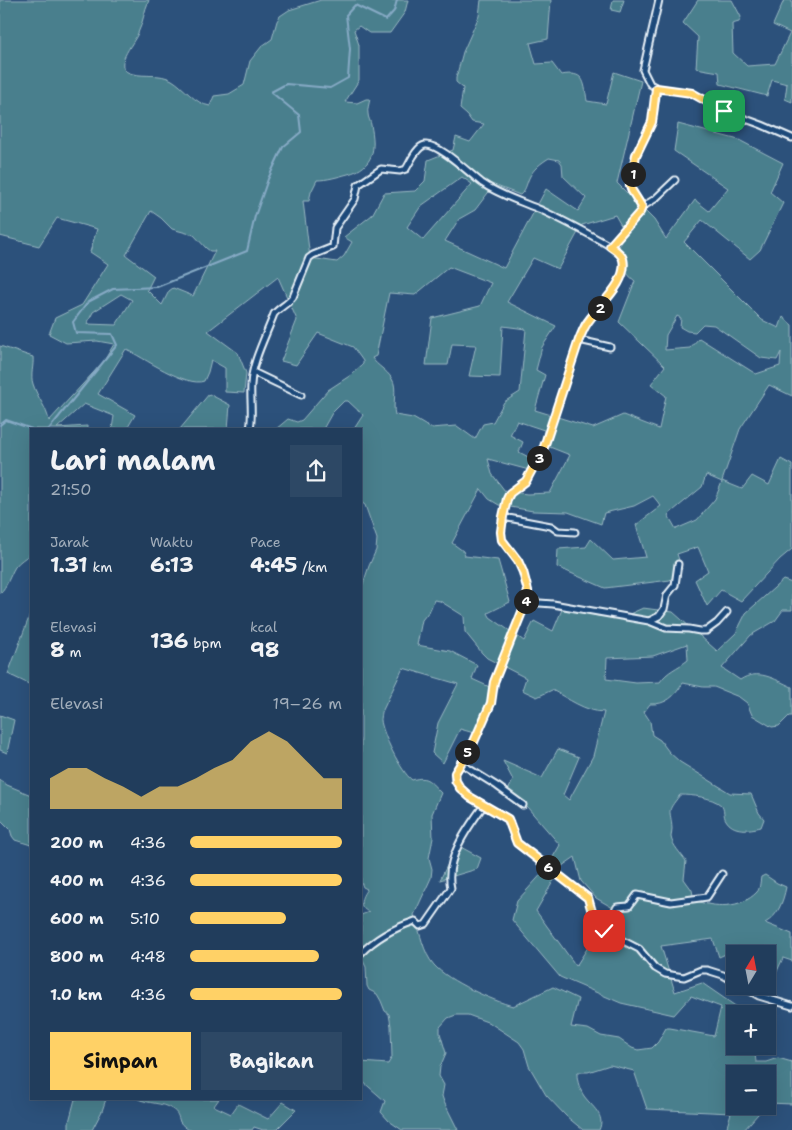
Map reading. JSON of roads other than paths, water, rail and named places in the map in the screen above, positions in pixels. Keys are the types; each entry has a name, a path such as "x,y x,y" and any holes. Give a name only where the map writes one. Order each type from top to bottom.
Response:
{"street":[{"path":"659,0 643,70 646,79 656,88 692,93 724,111 792,138"},
{"path":"642,207 630,185 636,155 652,122 656,88"},
{"path":"250,428 253,416 251,384 253,372 274,314 293,297 310,258 333,247 335,228 355,199 358,185 381,169 400,171 406,169 418,149 423,146 426,145 440,150 490,188 543,211 620,253 623,260 622,276 607,300 586,324 544,447 526,481 510,493 507,499 501,532 502,540 518,561 528,591 526,602 494,682 491,703 473,744 455,773 456,781 460,788 470,797 508,819 517,843 588,898 594,919 604,931 639,950 655,968 665,974 684,978 701,970 707,970 726,977"},
{"path":"610,246 640,212 642,207 655,200 675,180"},
{"path":"579,340 610,347"},
{"path":"253,372 301,395"},
{"path":"503,517 551,526 558,531 575,532"},
{"path":"650,621 660,616 664,609 668,595 675,585 678,564"},
{"path":"526,602 553,604 650,621 666,628 706,631 727,612"},
{"path":"460,763 523,805"},
{"path":"362,952 371,942 394,928 415,921 420,926 426,924 451,888 448,877 461,837 484,805"},
{"path":"604,931 617,907 629,906 637,895 671,902 707,897 722,874"},
{"path":"759,995 792,1006"}],"waterway":[{"path":"50,428 117,345 112,334 76,333 73,322 88,302 113,289 157,287 247,251 255,216 268,179 283,147 301,132 299,115 271,92 286,84 330,88 348,78 350,49 346,15 355,5 386,20 394,11 397,0"},
{"path":"0,425 6,420 30,428"}]}
